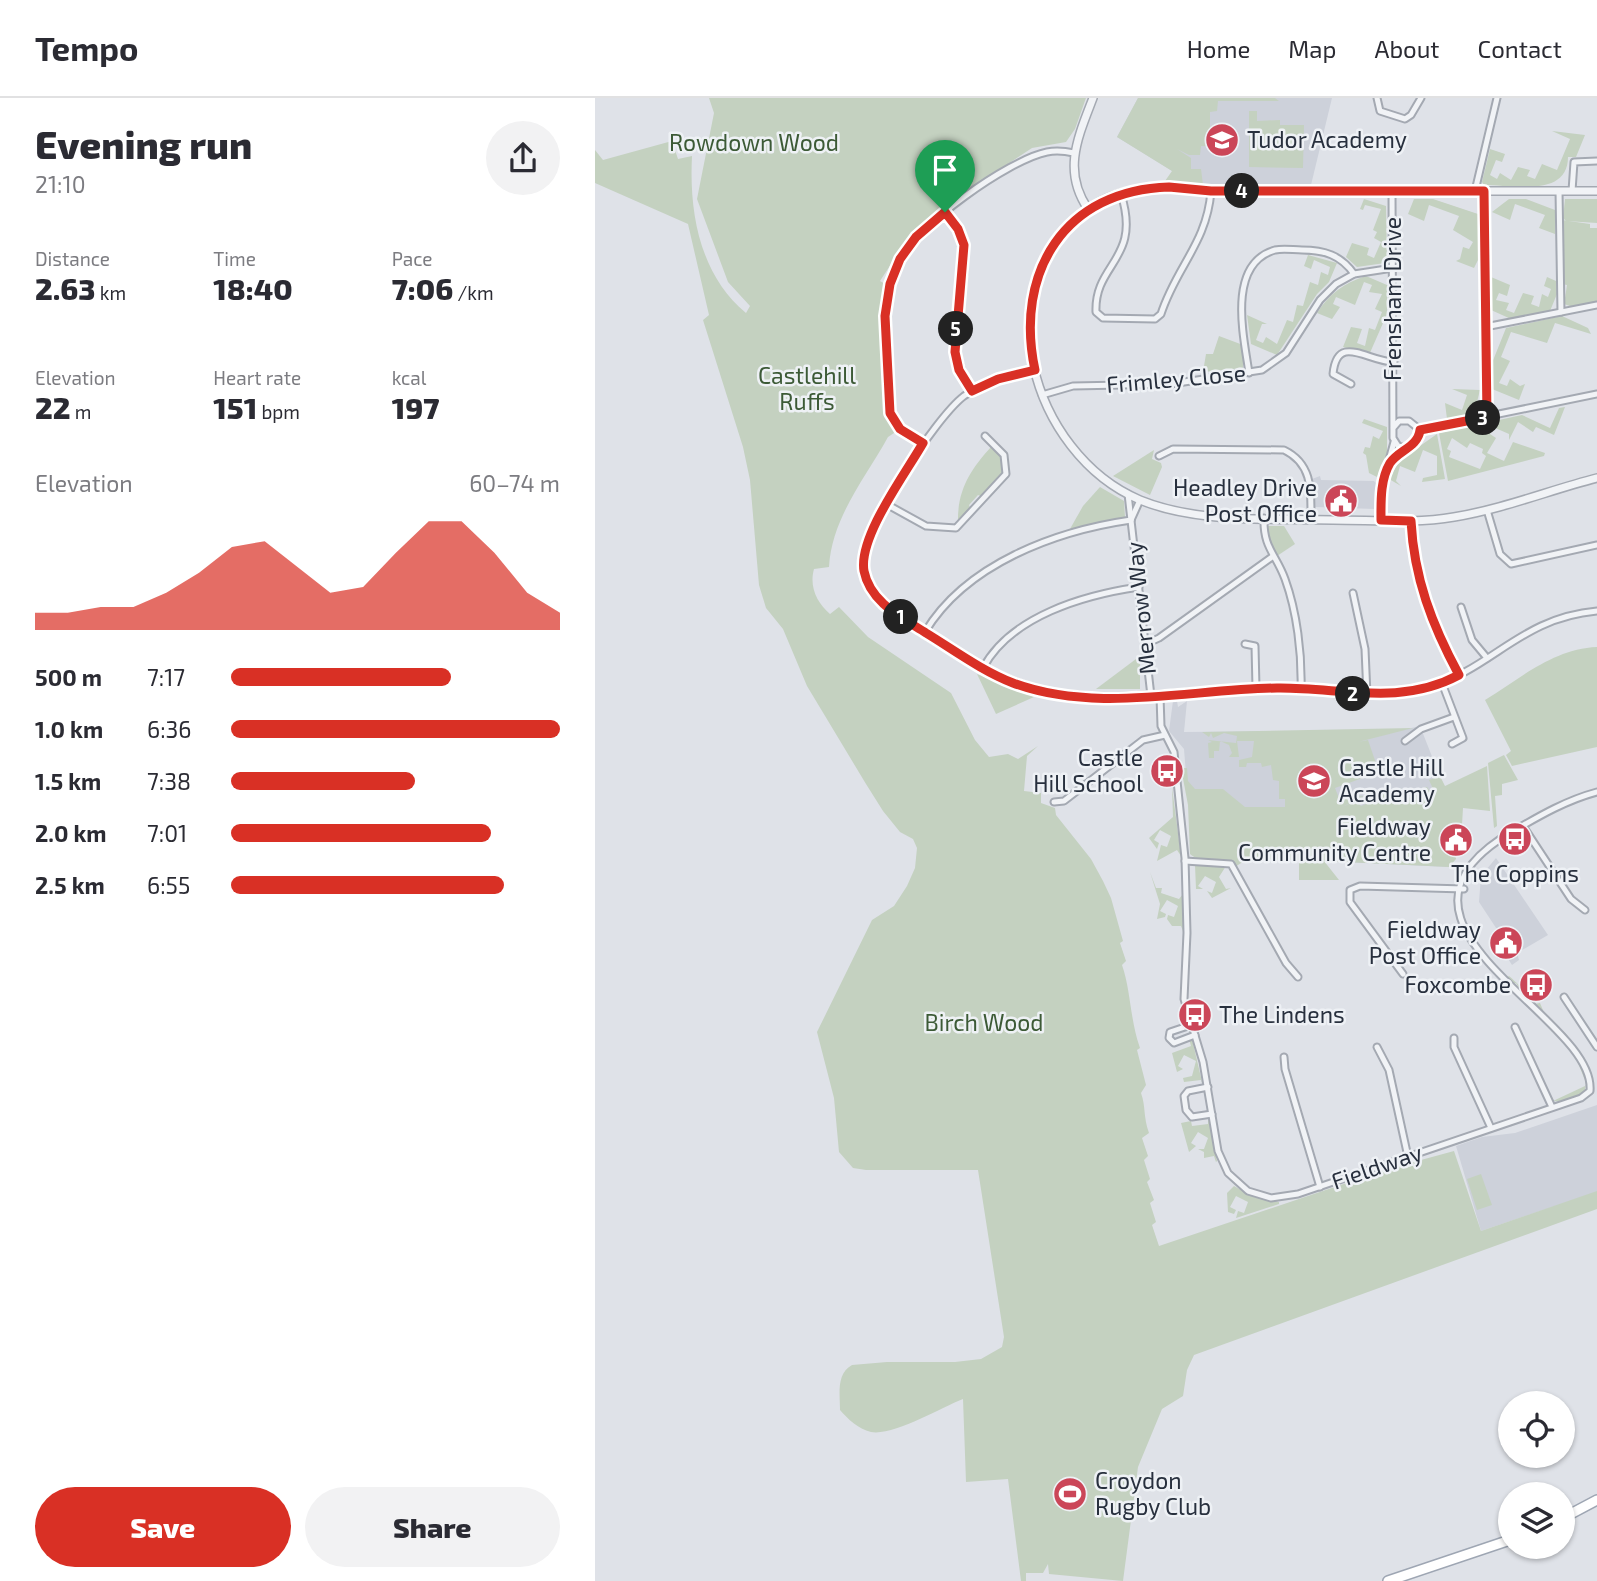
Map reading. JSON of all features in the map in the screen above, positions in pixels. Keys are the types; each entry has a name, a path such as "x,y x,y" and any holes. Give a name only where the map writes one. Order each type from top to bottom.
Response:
{"main road":[{"path":"1575,1512 1597,1500"},
{"path":"1388,1581 1498,1545"}],"street":[{"path":"1088,209 1073,176 1074,153 1093,98"},
{"path":"1377,98 1378,109 1403,119 1411,116 1421,98"},
{"path":"1487,417 1480,191 1497,98"},
{"path":"923,443 900,429 890,413 885,316 890,284 900,259 916,237 945,212 1033,157 1051,151 1074,153"},
{"path":"1572,191 1574,162 1597,161"},
{"path":"1597,191 1211,191 1164,187 1121,194 1088,209 1058,238 1036,279 1029,325 1035,370 1042,395 1054,422 1074,451 1102,478 1128,494 1181,512 1264,518 1411,521 1449,518 1487,510 1597,478"},
{"path":"1121,194 1128,220 1127,235 1100,292 1096,312 1103,318 1151,319 1162,314 1170,288 1204,229 1211,191"},
{"name":"Frensham Drive","path":"1381,520 1383,482 1391,462 1394,442 1392,191"},
{"path":"1559,191 1562,312"},
{"path":"945,212 958,229 964,245 955,352 959,370 972,391"},
{"path":"1249,373 1241,293 1249,274 1264,256 1281,249 1323,251 1342,260 1354,274"},
{"name":"Frimley Close","path":"1042,395 1078,386 1171,384 1266,369 1284,356 1324,295 1354,274 1392,268"},
{"path":"1485,327 1597,305"},
{"path":"1350,384 1333,374 1336,358 1342,352 1355,352 1378,361 1394,362"},
{"path":"1035,370 998,379 972,391 947,411 923,443 888,505 868,542 863,562 865,576 880,601 983,668 1013,683 1045,692 1151,696 1256,688 1367,695 1406,693 1442,683 1459,675 1538,625 1564,616 1597,611"},
{"path":"1391,462 1416,441 1420,430 1597,394"},
{"name":"Frensham Drive","path":"1394,407 1405,420 1420,430"},
{"path":"1393,428 1405,420"},
{"path":"888,505 917,522 937,528 956,528 1004,478 1005,458 985,436"},
{"path":"1394,442 1406,448"},
{"path":"1159,456 1173,449 1284,450 1300,461 1308,474 1311,519"},
{"name":"Merrow Way","path":"1128,494 1151,696"},
{"name":"Merrow Way","path":"1131,520 1140,500"},
{"path":"1487,510 1500,554 1511,565 1597,545"},
{"path":"1264,518 1265,542 1287,585 1299,651 1301,689"},
{"path":"925,632 953,595 1006,561 1081,529 1131,520"},
{"path":"1411,521 1414,564 1423,598 1459,675"},
{"path":"1146,644 1272,557"},
{"path":"983,668 997,646 1044,616 1094,596 1139,587"},
{"path":"1353,593 1366,651 1367,695"},
{"path":"1461,607 1472,640 1487,658"},
{"path":"1245,644 1255,645 1256,688"},
{"path":"1442,683 1463,739 1452,744"},
{"name":"Fieldway","path":"1160,696 1161,724 1174,754 1185,861 1187,933 1183,990 1208,1087 1222,1162 1243,1188 1259,1196 1279,1198 1320,1187 1584,1097 1595,1087 1595,1078"},
{"path":"1405,741 1421,729 1454,717"},
{"path":"1054,802 1064,801 1145,738 1165,736"},
{"path":"1502,965 1468,921 1464,889 1471,870 1484,850 1567,802 1597,792"},
{"path":"1523,826 1573,901 1585,910"},
{"path":"1185,861 1231,864 1286,963 1298,976"},
{"path":"1403,974 1350,902 1350,890 1360,886 1464,889"},
{"path":"1564,997 1597,1047"},
{"path":"1191,1025 1170,1032 1170,1038 1173,1043 1195,1035"},
{"path":"1515,1027 1552,1107"},
{"path":"1454,1038 1454,1047 1492,1128"},
{"path":"1377,1047 1390,1073 1408,1157"},
{"path":"1585,1053 1592,1066"},
{"path":"1284,1057 1285,1069 1320,1187"},
{"path":"1208,1087 1188,1091 1184,1096 1184,1104 1192,1117 1212,1114"}],"shaded area":[{"name":"Tudor Academy","path":"1138,98 1332,98 1311,185 1218,186 1203,185 1182,177 1117,137"},
{"path":"1320,476 1321,480 1374,481 1380,488 1379,506 1375,509 1315,507 1312,479"},
{"name":"Castle Hill Academy","path":"1173,701 1177,701 1178,707 1187,701 1184,732 1403,730 1420,726 1444,787 1449,867 1300,860 1187,787 1184,749 1169,731"},
{"path":"1496,858 1548,935 1517,953 1519,960 1512,965 1495,938 1500,934 1479,902 1481,876"},
{"path":"1597,1105 1597,1192 1481,1231 1456,1146 1482,1137 1515,1133"}],"green space":[{"path":"709,98 1086,98 1075,129 1066,142 1032,148 940,209 908,238 880,281 887,285 882,330 886,414 897,431 888,437 860,483 836,532 829,567 814,569 813,588 821,605 830,614 839,607 868,637 951,693 975,740 989,757 1008,754 1018,759 1038,746 1027,756 1024,791 1041,793 1041,803 1055,808 1056,815 1091,859 1111,898 1123,941 1120,943 1126,961 1122,965 1146,1085 1141,1093 1149,1133 1142,1138 1148,1156 1144,1160 1150,1179 1147,1182 1154,1200 1150,1203 1156,1222 1152,1225 1159,1246 1388,1169 1454,1151 1481,1231 1597,1191 1597,1209 1194,1355 1187,1370 1183,1396 1162,1409 1138,1467 1123,1581 1049,1574 1048,1564 1043,1573 1026,1573 1026,1581 1021,1581 1008,1479 966,1482 963,1399 904,1426 881,1432 862,1429 840,1410 841,1379 852,1365 981,1359 1002,1347 1004,1337 978,1170 866,1170 853,1168 839,1152 834,1098 817,1032 872,920 894,906 907,886 915,868 917,848 913,839 900,832 883,811 866,784 807,686 783,629 766,608 759,585 750,480 743,447 703,320 709,315 688,224 595,183 595,150 603,160 672,141 678,159 692,156 693,199 701,242 718,280 730,298 746,313 750,306 728,282 697,199 714,113"},
{"path":"1138,98 1275,98 1279,101 1218,101 1217,111 1210,112 1210,131 1238,133 1238,148 1201,146 1200,155 1189,155 1177,149 1191,158 1191,169 1201,169 1203,185 1165,181 1172,171 1117,137"},
{"path":"1249,111 1257,111 1257,121 1280,120 1280,125 1304,125 1303,168 1249,167"},
{"path":"1552,131 1585,135 1576,157 1568,157 1566,170 1559,179 1537,186 1484,185 1482,182 1490,149 1505,154 1502,162 1496,160 1490,175 1497,179 1500,173 1511,180 1518,167 1530,170 1527,176 1535,179 1542,164 1557,170 1570,139"},
{"path":"1364,199 1386,206 1387,260 1385,263 1357,267 1346,257 1352,243 1369,248 1367,255 1374,258 1381,242 1374,238 1377,232 1373,230 1381,209 1365,205 1363,210 1360,209"},
{"path":"1414,199 1433,199 1478,214 1478,260 1474,268 1456,261 1460,259 1463,247 1469,249 1473,242 1453,230 1459,216 1429,205 1424,221 1408,214"},
{"path":"1509,199 1526,199 1555,210 1555,234 1539,228 1545,215 1515,204 1510,220 1492,212"},
{"path":"1565,199 1597,199 1597,223 1566,221 1563,218"},
{"path":"1562,220 1590,224 1590,228 1597,228 1597,303 1573,307 1564,304 1567,285 1562,284"},
{"path":"1308,255 1337,263 1329,282 1317,294 1277,355 1251,344 1247,315 1267,324 1262,324 1256,340 1263,343 1266,337 1277,344 1287,320 1293,322 1297,305 1303,306 1310,282 1318,285 1321,272 1328,275 1330,267 1314,260 1311,269 1304,266"},
{"path":"1366,276 1387,285 1387,314 1369,355 1343,347 1351,327 1362,329 1357,343 1365,346 1369,328 1375,330 1382,312 1375,309 1382,294 1369,292 1372,285 1364,282 1355,305 1336,297 1333,304 1340,307 1332,319 1317,313 1338,290"},
{"path":"1491,277 1510,285 1507,296 1499,293 1496,300 1509,303 1506,310 1514,313 1523,293 1534,296 1531,304 1539,307 1542,294 1548,297 1551,289 1544,286 1547,277 1556,281 1557,294 1550,311 1511,319 1491,310"},
{"path":"1562,316 1588,328 1591,334 1555,323 1547,343 1511,332 1501,357 1510,361 1499,383 1507,386 1510,379 1520,386 1525,384 1519,400 1492,389 1492,363 1506,328"},
{"path":"1219,336 1243,345 1243,368 1203,372 1206,354 1213,354"},
{"path":"1452,389 1480,390 1474,414 1447,419 1445,403 1462,410 1467,395"},
{"path":"1565,407 1554,435 1536,427 1533,432 1518,422 1509,440 1509,434 1493,427 1490,434 1496,438 1487,453 1504,461 1513,442 1545,453 1544,456 1448,481 1439,433 1522,415 1550,428 1559,408","holes":["1452,438 1467,448 1470,443 1483,449 1482,453 1486,456 1480,469 1449,457 1451,451 1447,449"]},
{"path":"1364,419 1387,427 1387,453 1377,477 1369,473 1366,455 1363,453 1365,447 1370,448 1373,436 1379,439 1383,431 1362,423"},
{"path":"1437,434 1445,479 1422,482 1423,478 1437,475 1437,456 1423,450 1415,472 1400,466 1396,481 1401,486 1389,479 1400,460"},
{"path":"991,447 1002,457 1002,476 983,497 978,495 969,505 971,510 958,523 962,491 977,464"},
{"path":"1154,450 1152,459 1161,463 1162,467 1150,495 1113,476"},
{"path":"1100,487 1124,501 1125,517 1070,529 1083,506"},
{"path":"1268,526 1284,526 1295,544 1277,556 1270,545"},
{"path":"1597,647 1597,747 1512,766 1506,755 1511,751 1485,700 1552,659 1581,649"},
{"path":"1140,656 1140,689 1096,689"},
{"path":"977,674 1034,697 996,714"},
{"name":"Castle Hill Academy","path":"1413,728 1358,742 1368,740 1379,772 1335,788 1339,798 1364,796 1342,807 1356,801 1361,806 1376,800 1375,793 1382,790 1385,795 1401,788 1406,799 1424,792 1423,788 1427,787 1431,793 1434,791 1429,780 1440,776 1445,786 1487,766 1490,811 1463,808 1462,825 1454,828 1451,823 1456,859 1449,867 1324,861 1339,880 1299,880 1299,860 1247,859 1235,867 1225,860 1200,859 1190,854 1188,805 1181,768 1187,768 1188,781 1195,789 1223,789 1245,807 1285,807 1285,799 1279,799 1279,781 1273,780 1271,765 1262,767 1261,763 1247,763 1246,767 1239,767 1239,760 1252,757 1254,741 1237,741 1239,757 1229,757 1232,753 1229,745 1221,741 1236,743 1237,736 1224,733 1213,738 1211,733 1209,737 1202,732"},
{"path":"1208,740 1220,741 1219,751 1214,751 1214,758 1209,758 1208,743 1212,742"},
{"path":"1504,755 1518,780 1502,784 1502,795 1495,796 1497,826 1494,828 1488,763"},
{"path":"1172,787 1181,856 1177,850 1157,861 1161,845 1167,847 1171,836 1160,830 1154,840 1159,843 1157,849 1149,838 1173,817"},
{"path":"1195,865 1226,866 1219,877 1226,889 1231,888 1212,898 1207,891 1212,893 1216,882 1205,876 1198,886 1203,889 1196,889"},
{"path":"1150,872 1156,888 1162,888 1161,893 1179,899 1183,894 1183,931 1181,926 1172,926 1167,919 1168,915 1174,917 1178,906 1167,900 1160,911 1166,914 1165,917 1157,919 1160,904"},
{"path":"1509,976 1518,984 1536,1004 1529,1005 1516,983 1498,991 1496,987"},
{"path":"1544,1013 1558,1030 1559,1031 1552,1032"},
{"path":"1559,1031 1567,1035 1576,1058 1571,1048"},
{"path":"1189,1039 1192,1039 1203,1086 1201,1080 1184,1082 1183,1078 1192,1076 1196,1061 1184,1055 1178,1066 1183,1069 1177,1072 1172,1053 1191,1046"},
{"path":"1585,1086 1584,1092 1577,1096 1553,1101"},
{"path":"1208,1117 1216,1162 1214,1156 1204,1158 1204,1152 1198,1149 1204,1149 1208,1138 1198,1132 1191,1143 1196,1146 1189,1152 1181,1123 1191,1121 1192,1126 1208,1124"},
{"path":"1481,1174 1492,1205 1477,1210 1467,1179"},
{"path":"1234,1186 1254,1197 1279,1204 1236,1218 1238,1211 1244,1213 1248,1202 1236,1196 1230,1207 1236,1210 1234,1214 1228,1212 1227,1193"}],"place":[{"name":"Tudor Academy","path":"1222,140"},
{"name":"Headley Drive Post Office","path":"1341,501"},
{"name":"Castle Hill School","path":"1167,771"},
{"name":"Castle Hill Academy","path":"1314,781"},
{"name":"The Coppins","path":"1515,839"},
{"name":"Fieldway Community Centre","path":"1456,840"},
{"name":"Fieldway Post Office","path":"1506,943"},
{"name":"Foxcombe","path":"1536,985"},
{"name":"The Lindens","path":"1195,1015"},
{"name":"Croydon Rugby Club","path":"1070,1494"}],"route":[{"path":"1157,187 1211,191 1484,191 1487,417 1420,430 1416,441 1396,457 1388,468 1383,482 1381,511 1381,520 1411,521 1414,564 1423,598 1459,675 1413,691 1380,695 1278,688 1160,696 1053,693 1025,687 994,675 905,620 880,601 865,576 865,552 872,533 923,443 900,429 890,413 884,330 887,300 894,272 907,248 945,212 958,229 964,245 955,352 959,370 972,391 998,379 1035,370 1030,347 1030,319 1040,269 1067,227 1088,209 1113,197 1157,187"}],"park label":[{"name":"Rowdown Wood","path":"754,143"},
{"name":"Castlehill Ruffs","path":"807,389"},
{"name":"Birch Wood","path":"984,1023"}]}
